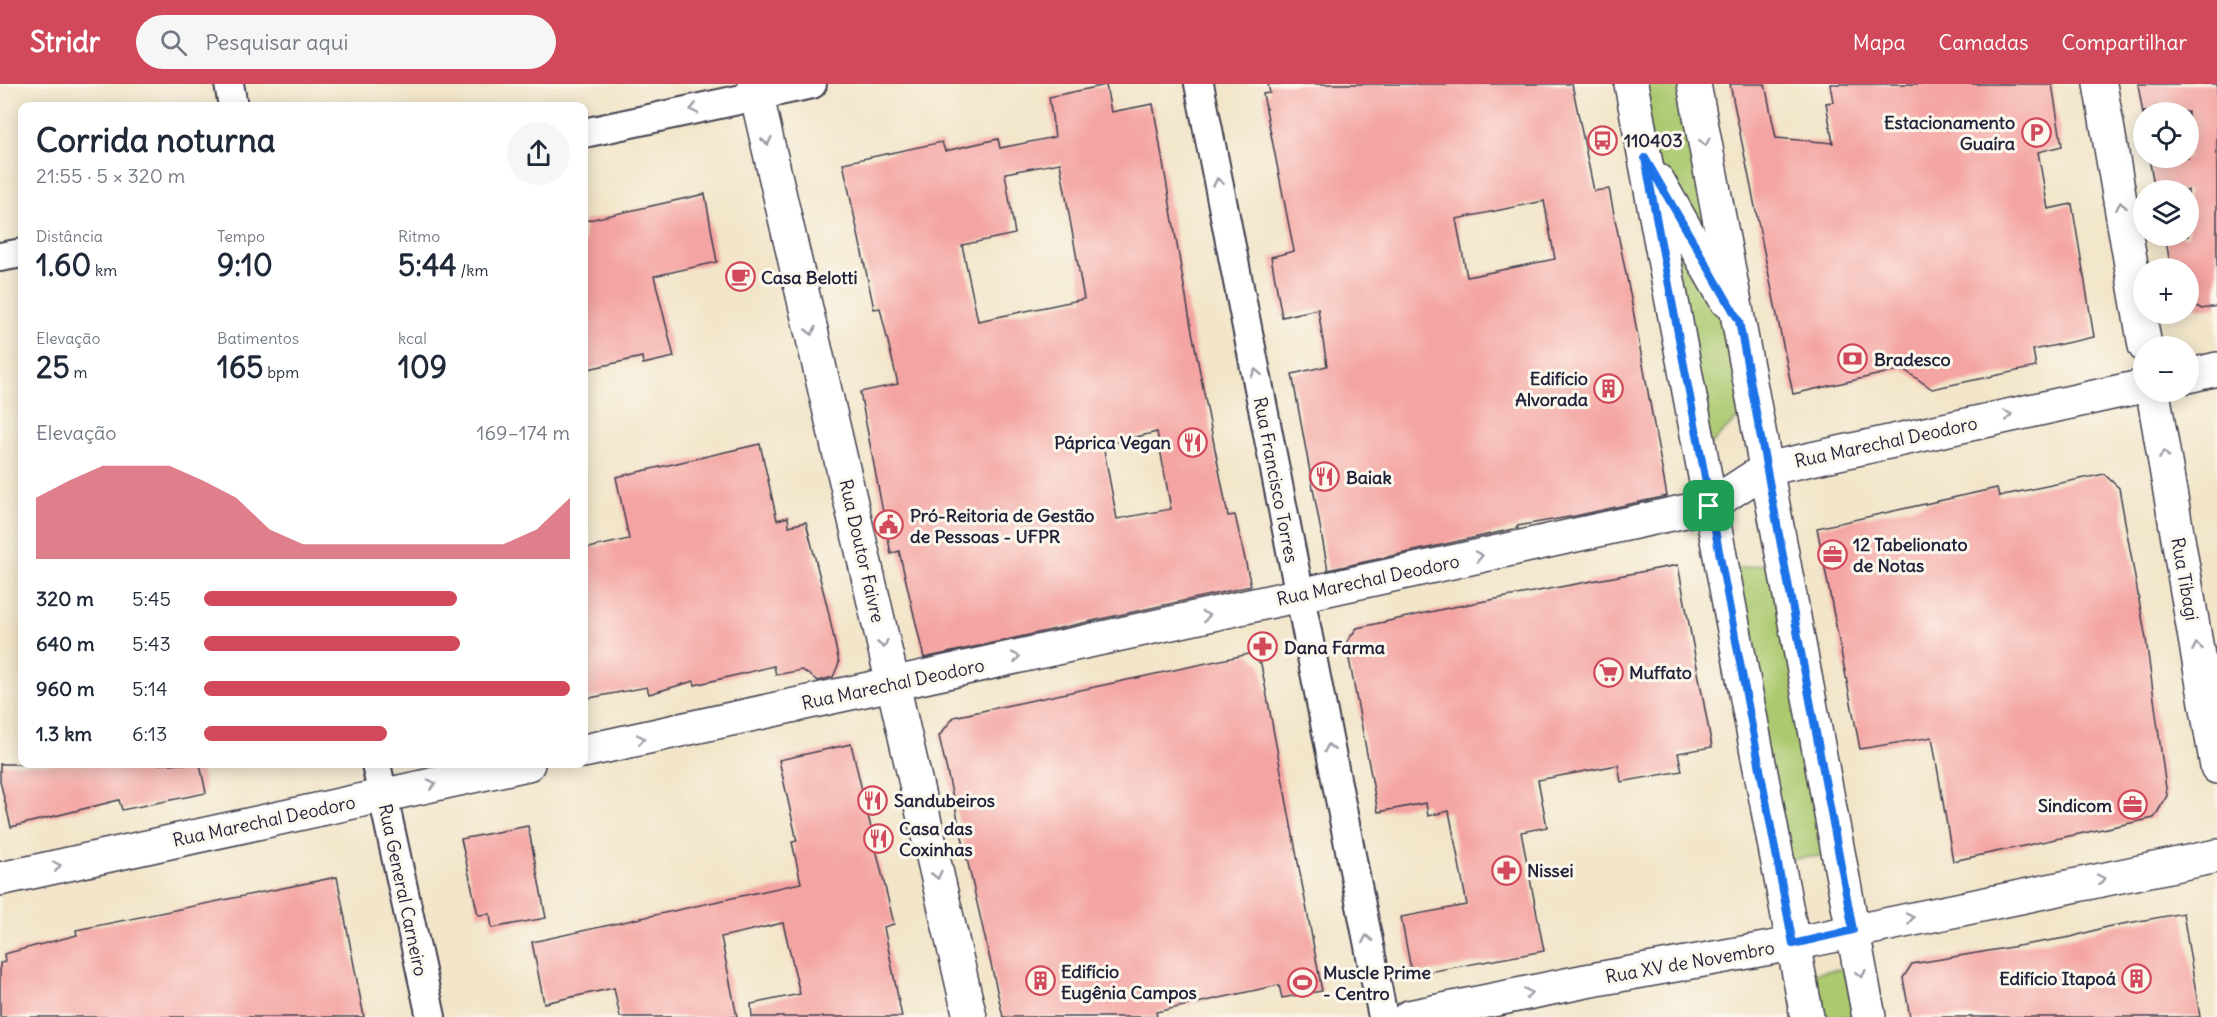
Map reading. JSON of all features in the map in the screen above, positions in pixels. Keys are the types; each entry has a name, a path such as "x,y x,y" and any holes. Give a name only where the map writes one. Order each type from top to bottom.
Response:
{"main road":[{"path":"1631,84 1807,1017"},
{"path":"1694,84 1869,1017"},
{"path":"2100,84 2143,336"},
{"name":"Rua Doutor Faivre","path":"755,90 970,1017"},
{"path":"1645,158 1739,321"},
{"path":"2199,373 2217,369"},
{"name":"Rua Marechal Deodoro","path":"588,750 1709,506 1767,469 2133,388"},
{"name":"Rua Tibagi","path":"2155,402 2217,767"},
{"name":"Rua Marechal Deodoro","path":"0,879 509,768"},
{"name":"Rua XV de Novembro","path":"1409,1017 1586,981 1793,944 2217,856"}],"street":[{"path":"229,84 232,102"},
{"path":"588,132 755,90 812,84"},
{"name":"Rua Francisco Torres","path":"1199,84 1383,1017"},
{"path":"0,257 18,253"},
{"name":"Rua General Carneiro","path":"377,768 431,1017"}],"green space":[{"path":"1641,84 1689,84 1723,281 1653,154"},
{"path":"1663,205 1730,323 1746,410 1709,446"},
{"path":"1777,562 1825,855 1776,862 1728,570"},
{"path":"1848,967 1856,1017 1801,1017 1793,977"}],"building":[{"path":"1268,84 1572,84 1594,191 1609,189 1667,496 1517,526 1518,528 1328,570 1292,374 1327,366 1318,309 1282,317 1271,257 1294,251 1263,94 1270,93","holes":["1544,201 1555,259 1467,277 1456,219"]},
{"path":"1730,84 1765,84 1776,138 1833,143 1826,103 1833,102 1830,84 2052,84 2062,146 2038,152 2048,209 2072,204 2094,337 2033,350 2036,367 1932,389 1903,369 1793,394"},
{"path":"2138,84 2217,84 2217,306 2199,308 2199,258 2169,258 2167,246 2199,246 2199,180 2153,180 2151,168 2199,168 2199,102 2141,102"},
{"path":"1106,85 1111,112 1153,104 1190,321 1228,516 1235,515 1251,586 924,658 899,551 891,554 860,392 898,384 880,308 874,309 843,163 942,142 945,151 998,139 1000,148 1055,137 1049,97","holes":["1060,163 1084,299 978,321 962,245 1015,234 1005,173","1157,432 1171,509 1117,519 1103,445"]},
{"path":"705,194 717,262 654,276 674,357 643,364 642,357 588,369 588,220"},
{"path":"760,444 777,520 788,517 789,526 806,522 839,663 833,677 818,681 802,670 776,675 774,666 695,685 694,681 649,694 647,687 588,698 588,548 629,539 616,477"},
{"path":"2104,474 2119,488 2146,639 2167,796 2154,818 1953,861 1932,737 1860,749 1817,528 1997,488 1999,496"},
{"path":"1678,565 1712,747 1678,753 1682,771 1621,782 1618,765 1538,780 1547,827 1521,832 1544,951 1412,975 1401,917 1467,905 1449,811 1428,816 1426,803 1378,812 1346,643 1357,628 1448,608"},
{"path":"1249,654 1261,664 1322,991 1282,998 1279,985 1156,1012 1157,1017 1003,1017 939,736 954,717"},
{"path":"851,744 894,924 884,927 902,1017 752,1017 751,1004 800,994 783,923 721,937 737,1017 620,1017 614,988 544,1003 532,942 801,883 792,842 797,841 779,760"},
{"path":"0,764 18,764 18,768 201,768 206,793 122,810 119,800 11,827 0,781"},
{"path":"528,826 546,918 492,928 490,914 478,915 461,839"},
{"path":"337,877 364,1017 0,1017 0,963 5,962 4,954 77,935 76,930"},
{"path":"2183,913 2200,1017 1910,1017 1903,978 1912,964 2071,937 2106,927"}],"place":[{"name":"Estacionamento Guaíra","path":"2036,132"},
{"name":"110403","path":"1603,140"},
{"name":"Casa Belotti","path":"740,277"},
{"name":"Bradesco","path":"1853,359"},
{"name":"Edifício Alvorada","path":"1609,388"},
{"name":"Páprica Vegan","path":"1192,442"},
{"name":"Baiak","path":"1325,477"},
{"name":"Pró-Reitoria de Gestão de Pessoas - UFPR","path":"889,525"},
{"name":"12 Tabelionato de Notas","path":"1832,554"},
{"name":"Dana Farma","path":"1263,647"},
{"name":"Muffato","path":"1608,672"},
{"name":"Sandubeiros","path":"873,800"},
{"name":"Sindicom","path":"2133,805"},
{"name":"Casa das Coxinhas","path":"878,838"},
{"name":"Nissei","path":"1506,870"},
{"name":"Edifício Itapoá","path":"2137,978"},
{"name":"Edifício Eugênia Campos","path":"1040,981"},
{"name":"Muscle Prime - Centro","path":"1302,982"}],"route":[{"path":"1645,158 1739,321 1853,930 1793,944 1709,506 1645,158"}]}
